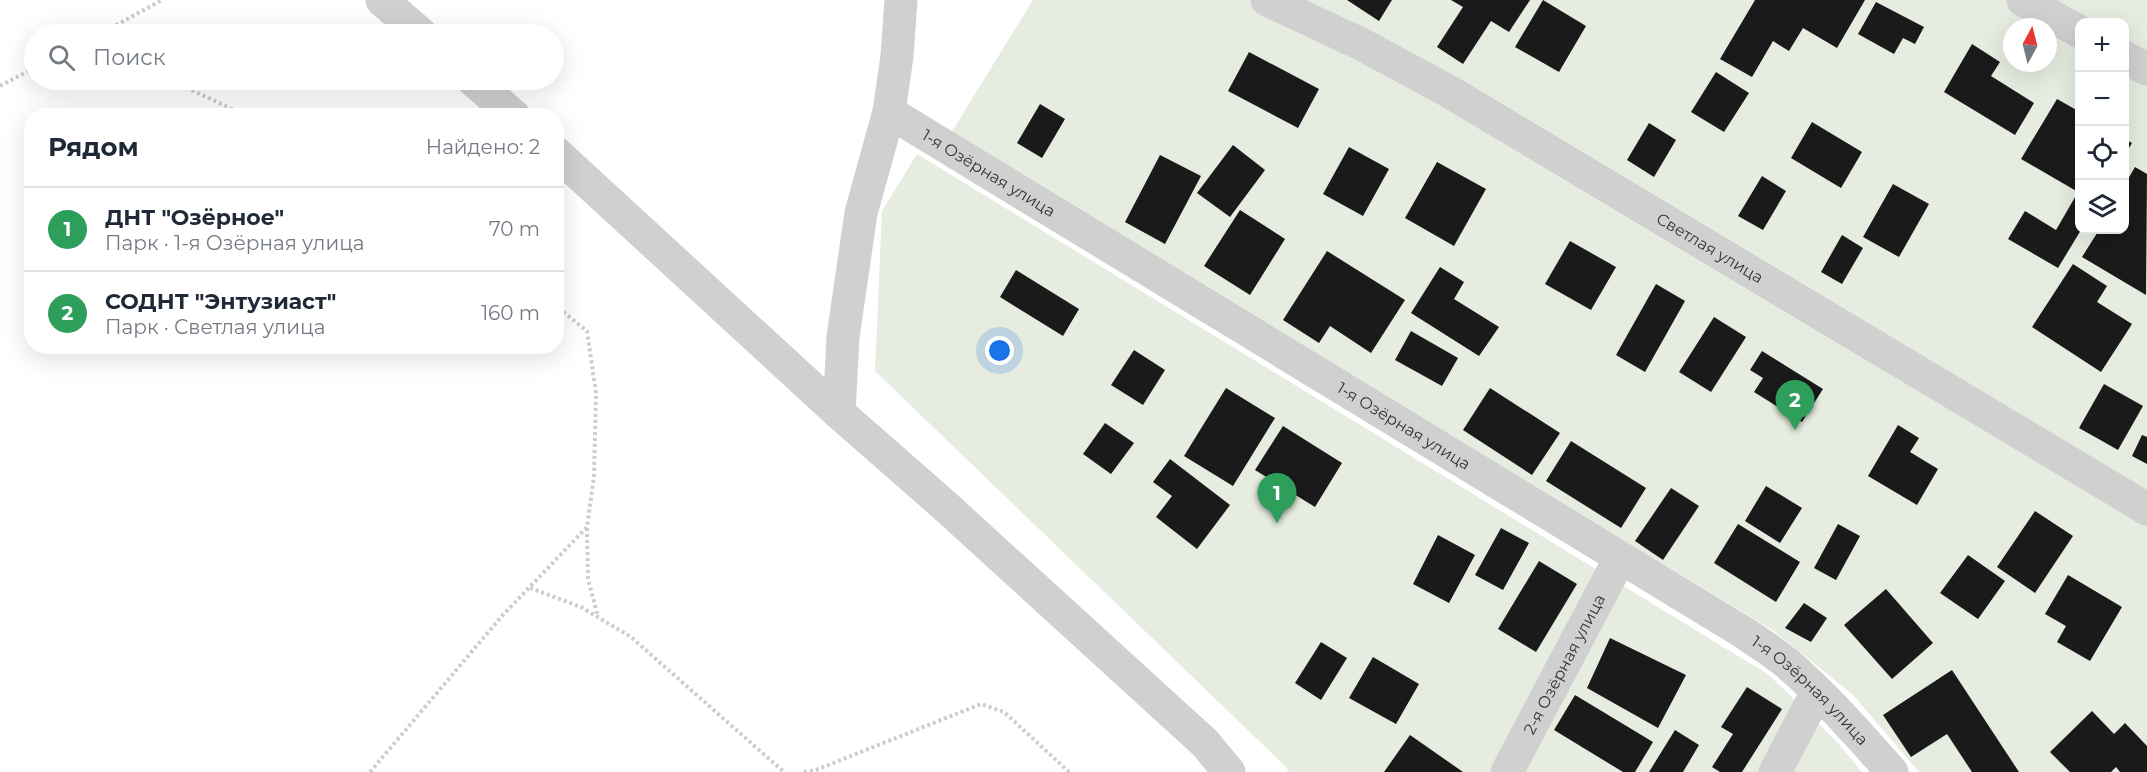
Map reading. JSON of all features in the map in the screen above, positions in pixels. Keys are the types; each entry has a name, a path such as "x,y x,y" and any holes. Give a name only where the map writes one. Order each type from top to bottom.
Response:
{"street":[{"path":"382,0 410,24"},
{"path":"839,413 843,337 861,213 889,112 897,56 901,0"},
{"name":"Светлая улица","path":"1267,0 1360,44 1450,92 2147,509"},
{"path":"2023,0 2075,30"},
{"path":"2129,60 2147,69"},
{"path":"484,90 505,108"},
{"name":"1-я Озёрная улица","path":"889,112 1746,634 1786,663 1817,692 1892,772"},
{"path":"564,160 839,413 1171,711 1205,743 1229,772"},
{"name":"2-я Озёрная улица","path":"1507,772 1620,558"},
{"path":"1775,772 1817,692"}],"path":[{"path":"118,24 162,0"},
{"path":"0,86 24,73"},
{"path":"191,90 230,108"},
{"path":"564,312 587,331 596,393 594,476 587,527 588,579 598,617"},
{"path":"370,772 502,616 587,527"},
{"path":"530,588 581,607 631,637 784,772"},
{"path":"804,772 816,770 981,704 1004,712 1069,772"}],"shaded area":[{"path":"1033,0 2147,0 2147,772 1919,772 1852,694 1774,631 951,133"},
{"path":"917,154 1769,675 1837,742 1862,772 1289,772 875,371 882,211"}],"building":[{"path":"1347,0 1392,0 1379,21"},
{"path":"1451,0 1530,0 1509,32 1491,21 1463,64 1437,47 1463,7"},
{"path":"1543,0 1586,26 1559,72 1515,47"},
{"path":"1755,0 1865,0 1837,48 1803,28 1789,51 1773,41 1752,77 1720,59"},
{"path":"1876,2 1924,27 1915,44 1903,38 1894,54 1858,34"},
{"path":"1972,44 2000,62 1991,76 2034,103 2015,135 1944,92"},
{"path":"1249,52 1319,89 1298,128 1228,91"},
{"path":"1716,72 1749,93 1724,132 1691,112"},
{"path":"2057,99 2075,109 2075,190 2021,159"},
{"path":"1040,104 1065,119 1042,158 1017,143"},
{"path":"1812,122 1862,152 1841,188 1791,158"},
{"path":"1649,123 1676,140 1654,177 1627,160"},
{"path":"1233,145 1265,170 1230,217 1197,193"},
{"path":"1349,147 1389,169 1363,216 1323,194"},
{"path":"1160,155 1201,176 1165,244 1125,222"},
{"path":"1437,162 1486,189 1454,246 1405,218"},
{"path":"2135,167 2147,174 2146,295 2082,257 2096,234 2129,234 2129,177"},
{"path":"1762,176 1786,191 1763,230 1738,216"},
{"path":"1893,184 1929,204 1899,257 1863,237"},
{"path":"2075,197 2075,234 2079,234 2058,268 2008,239 2025,211 2056,230"},
{"path":"1240,210 1285,239 1250,295 1204,266"},
{"path":"1842,235 1863,248 1842,284 1821,272"},
{"path":"1570,241 1616,267 1591,310 1545,284"},
{"path":"1327,251 1405,300 1371,353 1330,326 1319,343 1283,320"},
{"path":"2073,264 2107,286 2097,302 2132,324 2101,372 2032,327"},
{"path":"1440,267 1464,282 1454,299 1499,327 1479,356 1411,313"},
{"path":"1016,270 1079,309 1063,336 1000,297"},
{"path":"1656,284 1685,301 1645,372 1616,355"},
{"path":"1714,317 1746,337 1711,392 1679,372"},
{"path":"1411,331 1458,358 1442,386 1395,360"},
{"path":"1134,350 1165,370 1143,405 1111,385"},
{"path":"1762,351 1823,389 1802,422 1754,392 1763,378 1750,370"},
{"path":"2104,384 2143,406 2118,450 2079,428"},
{"path":"1226,388 1275,418 1233,486 1184,456"},
{"path":"1490,388 1560,433 1532,475 1463,430"},
{"path":"1105,423 1134,443 1111,474 1083,454"},
{"path":"1898,425 1919,438 1910,452 1938,469 1917,505 1868,476"},
{"path":"1283,426 1342,463 1315,507 1255,470"},
{"path":"2142,435 2147,437 2147,464 2132,456"},
{"path":"1571,441 1646,488 1621,528 1546,481"},
{"path":"1170,459 1230,505 1197,549 1156,517 1172,496 1153,482"},
{"path":"1766,486 1802,508 1780,543 1745,521"},
{"path":"1671,488 1699,506 1663,560 1635,541"},
{"path":"2035,511 2073,536 2035,593 1997,567"},
{"path":"1738,524 1800,562 1776,602 1714,563"},
{"path":"1838,524 1860,536 1836,580 1814,568"},
{"path":"1501,528 1529,543 1503,590 1475,575"},
{"path":"1438,535 1475,555 1449,603 1413,584"},
{"path":"1968,555 2005,581 1978,619 1940,593"},
{"path":"1539,561 1577,584 1536,652 1498,629"},
{"path":"2068,575 2122,607 2090,661 2057,642 2066,626 2045,614"},
{"path":"1886,589 1933,643 1892,679 1844,625"},
{"path":"1804,603 1827,618 1811,642 1785,628"},
{"path":"1610,638 1686,675 1658,728 1587,688"},
{"path":"1321,642 1347,658 1321,700 1295,683"},
{"path":"1373,657 1419,684 1396,724 1349,698"},
{"path":"1952,670 2019,772 1972,772 1947,734 1911,757 1883,715"},
{"path":"1747,687 1782,709 1742,772 1720,772 1712,767 1733,734 1721,727"},
{"path":"1575,695 1653,742 1635,772 1623,772 1554,730"},
{"path":"2092,711 2114,734 2125,723 2147,746 2147,772 2120,772 2116,767 2111,772 2070,772 2050,752"},
{"path":"1675,730 1699,745 1683,772 1649,772"},
{"path":"1410,735 1463,772 1384,772"}],"place":[{"name":"СОДНТ \"Энтузиаст\"","path":"1795,430"},
{"name":"ДНТ \"Озёрное\"","path":"1277,523"}]}
